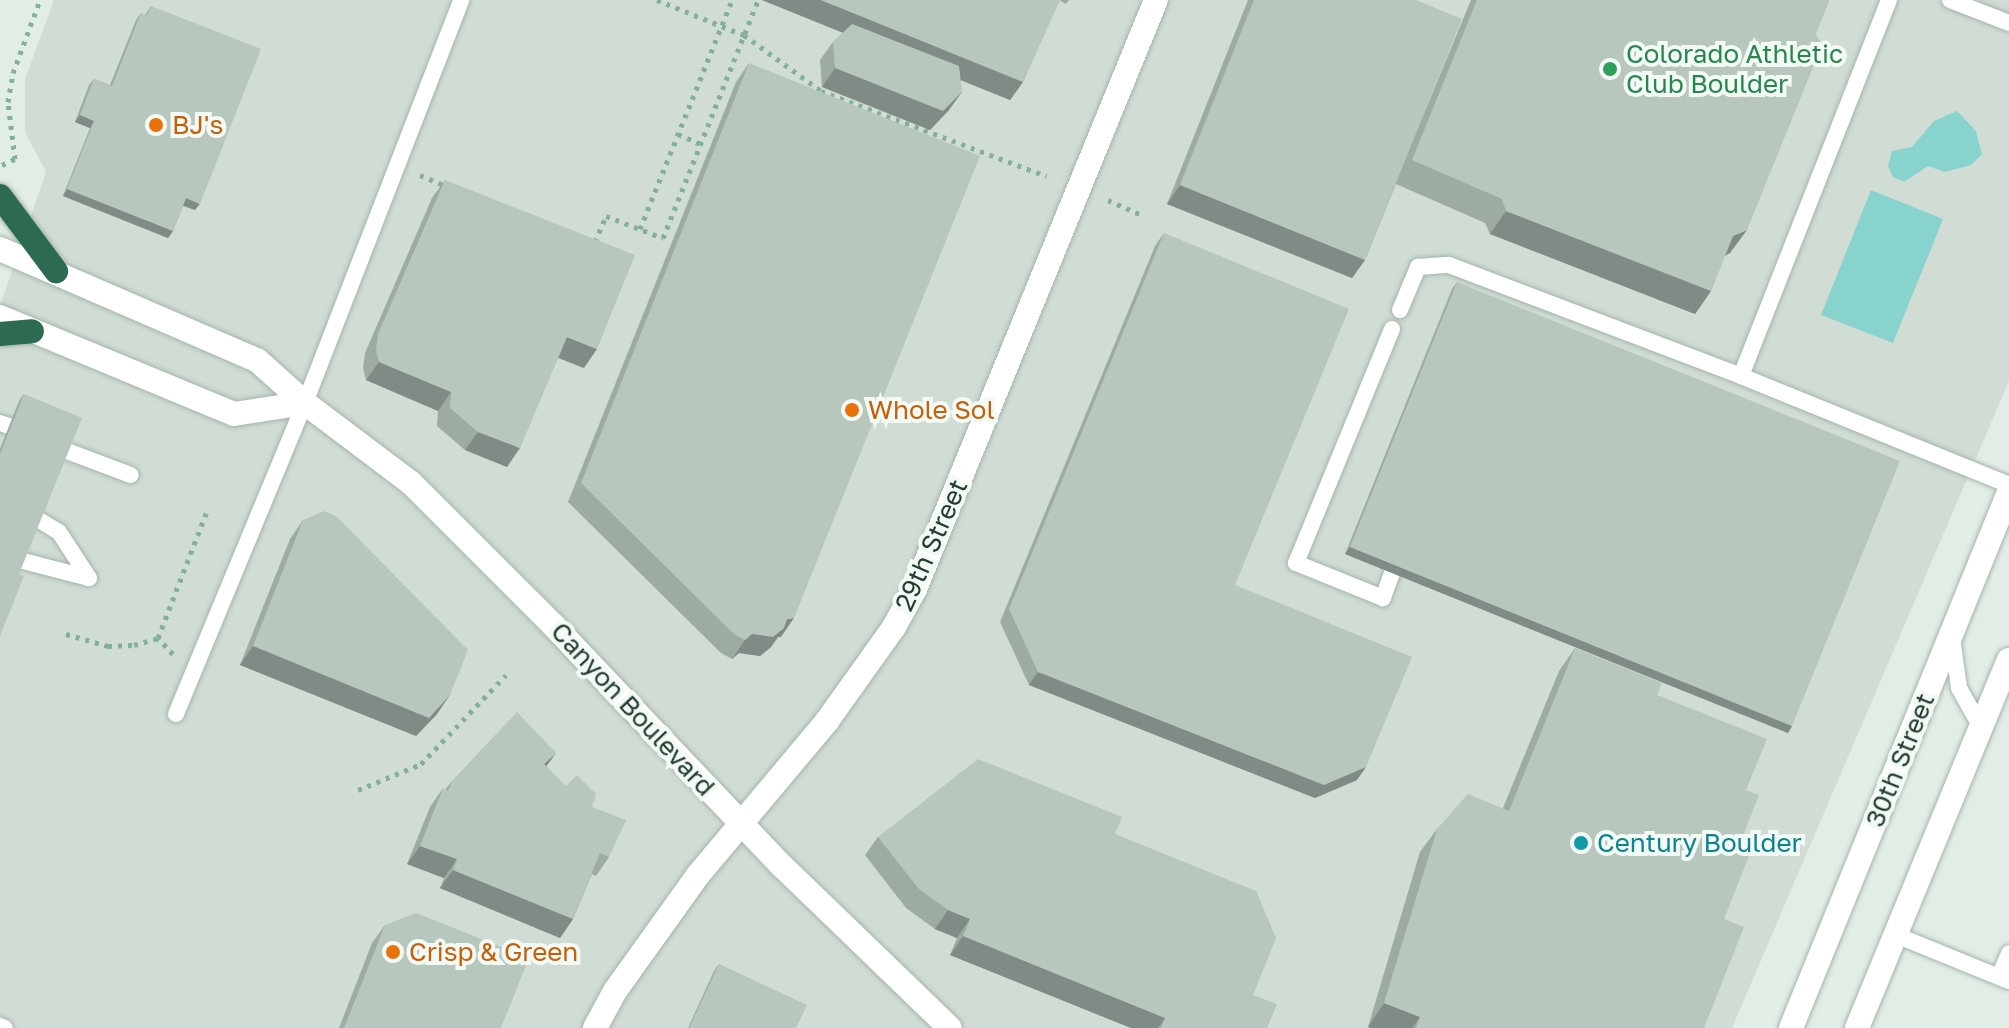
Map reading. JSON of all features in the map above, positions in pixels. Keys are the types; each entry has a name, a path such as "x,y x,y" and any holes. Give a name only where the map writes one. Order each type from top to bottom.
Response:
{"highway":[{"path":"0,196 56,271"},
{"path":"0,334 32,331"}],"street":[{"name":"29th Street","path":"595,1028 615,991 668,917 827,721 894,627 915,589 1156,0"},
{"name":"Canyon Boulevard","path":"0,249 257,360 305,403 411,483 554,626 742,824 950,1028"},
{"path":"0,317 234,414 305,403"},
{"name":"30th Street","path":"1791,1028 2009,492"},
{"path":"1857,1028 2009,660"}],"lane":[{"path":"176,714 305,403 461,0"},
{"path":"1741,376 1889,0"},
{"path":"1950,0 2009,23"},
{"path":"1400,310 1418,267 1449,265 1741,376 2009,485"},
{"path":"1500,308 1508,287"},
{"path":"1392,329 1296,563 1383,598 1392,573"},
{"path":"67,451 131,475"},
{"path":"23,561 89,578 59,532 39,520"},
{"path":"1952,632 1959,688 1982,729"},
{"path":"1896,935 2004,979 2009,953"}],"path":[{"path":"0,166 15,159 8,102 13,73 40,0"},
{"path":"657,0 744,35 821,91 1046,176"},
{"path":"640,229 732,0"},
{"path":"579,241 593,246 606,216 663,238 758,0"},
{"path":"678,134 700,144"},
{"path":"397,166 453,189"},
{"path":"1108,200 1140,214"},
{"path":"158,638 207,511"},
{"path":"66,634 108,646 134,645 158,638"},
{"path":"158,638 173,654 197,666"},
{"path":"358,790 421,764 506,675"}],"shaded area":[{"path":"54,0 2009,0 2009,381 1732,1028 0,1028 0,306 46,172 25,132 25,79"}],"water":[{"path":"1957,111 1976,131 1982,154 1971,165 1945,172 1928,166 1904,182 1893,177 1888,166 1892,151 1912,147 1934,121"},
{"path":"1871,190 1943,219 1893,343 1821,315"}],"building":[{"path":"821,0 1060,0 1023,82"},
{"path":"1254,0 1416,0 1462,19 1365,260 1180,185"},
{"path":"1477,0 1829,0 1816,34 1822,45 1747,230 1733,236 1711,291 1506,211 1502,199 1412,160"},
{"name":"BJ's","path":"151,6 261,49 200,204 186,198 173,231 67,189 94,121 80,115 94,79 112,86 141,13 147,15"},
{"path":"852,24 959,66 962,92 943,111 835,68 833,42"},
{"path":"749,63 980,156 794,618 787,619 784,628 773,637 752,634 745,640 734,634 581,483"},
{"path":"445,180 635,255 597,349 567,337 520,448 478,432 450,408 451,392 379,362 376,350 378,334"},
{"path":"1164,233 1349,309 1235,585 1412,657 1366,767 1324,785 1038,672 1009,609"},
{"path":"1457,282 1900,461 1792,726 1350,547"},
{"path":"24,394 82,418 19,574 24,576 0,636 0,454"},
{"path":"324,511 336,516 468,650 450,695 429,718 253,646 303,520"},
{"name":"Century Boulder","path":"1575,648 1662,683 1657,695 1767,739 1746,790 1759,795 1737,851 1749,856 1724,919 1744,927 1704,1028 1416,1028 1420,1017 1384,1003 1437,829 1468,794 1509,811"},
{"path":"517,712 556,753 544,764 566,786 577,775 596,794 592,807 626,820 609,857 600,853 573,919 453,870 457,859 420,846 443,788 448,791 452,781"},
{"path":"978,759 1122,817 1115,834 1256,891 1276,938 1253,995 1277,1004 1267,1028 1161,1028 1165,1018 963,936 970,919 948,910 919,889 878,837"},
{"path":"416,913 529,958 501,1028 344,1028 385,925"},
{"path":"719,964 807,1005 796,1028 689,1028"}],"place":[{"name":"Colorado Athletic Club Boulder","path":"1610,69"},
{"name":"BJ's","path":"156,125"},
{"name":"Whole Sol","path":"852,410"},
{"name":"Century Boulder","path":"1581,843"},
{"name":"Crisp & Green","path":"393,952"}]}
